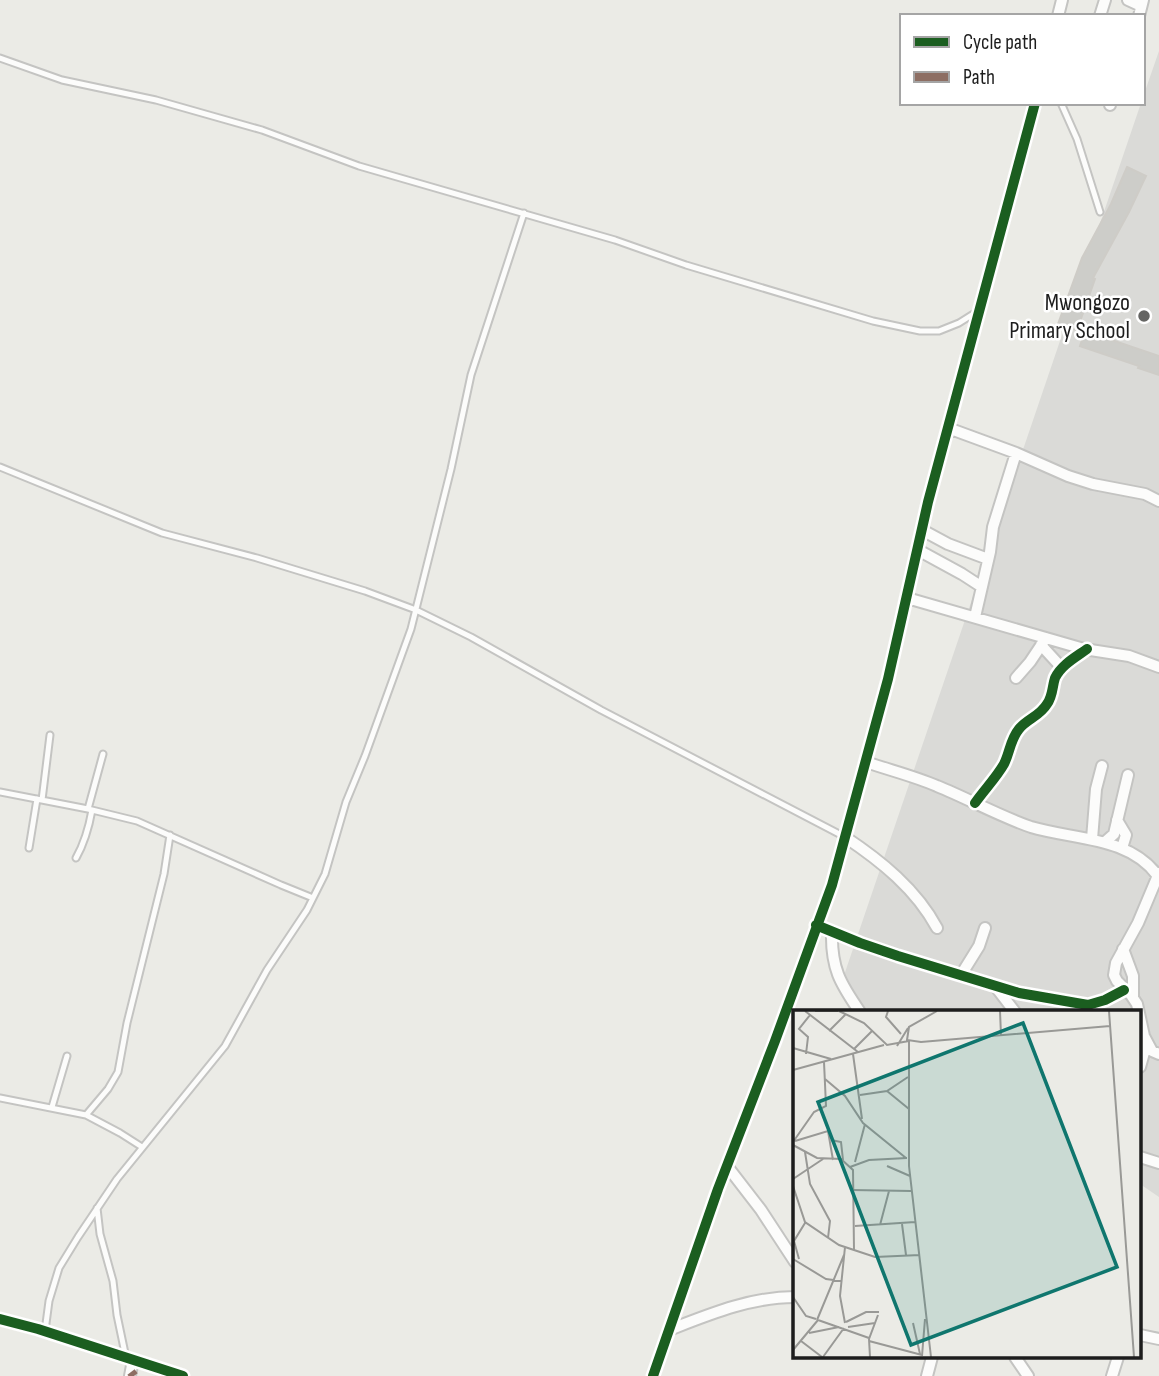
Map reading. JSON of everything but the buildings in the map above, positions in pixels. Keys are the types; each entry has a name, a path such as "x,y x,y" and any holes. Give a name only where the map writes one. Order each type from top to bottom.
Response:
{"street":[{"path":"1128,0 1141,7"},
{"path":"653,1376 727,1166 832,885 888,679 948,428 1034,108"},
{"path":"948,428 1068,476 1145,494 1159,501"},
{"path":"975,617 993,527 1016,453"},
{"path":"922,530 948,544 988,559"},
{"path":"918,550 982,587"},
{"path":"907,598 975,617 1043,641 1129,656 1159,667"},
{"path":"1043,641 1062,668"},
{"path":"1016,678 1043,641"},
{"path":"975,803 1000,771 1018,730 1047,705 1053,693 1055,678 1062,668 1087,649"},
{"path":"866,762 936,785 1030,826 1122,848 1152,867 1159,875 1138,923 1116,963 1114,975 1116,981 1138,1004 1139,1010"},
{"path":"1092,839 1096,789 1102,766"},
{"path":"1105,842 1114,834 1128,775"},
{"path":"1117,820 1126,835 1122,848"},
{"path":"845,837 887,867 921,902 937,928"},
{"path":"816,925 898,956 1019,993 1088,1005 1128,994"},
{"path":"961,975 979,946 985,928"},
{"path":"832,932 835,968 841,983 859,1010"},
{"path":"1123,949 1133,976 1128,994"},
{"path":"995,986 1013,1010"},
{"path":"1085,1010 1094,1003"},
{"path":"1142,1025 1152,1051 1159,1054"},
{"path":"1142,1060 1147,1042"},
{"path":"1142,1158 1159,1163"},
{"path":"727,1166 761,1210 793,1259"},
{"path":"669,1330 710,1313 744,1303 773,1297 793,1297"},
{"path":"0,1319 183,1376"},
{"path":"927,1376 932,1358"},
{"path":"1016,1358 1028,1376"},
{"path":"1112,1376 1118,1358"},
{"path":"129,1359 130,1376"}],"lane":[{"path":"0,58 62,80 156,100 262,130 359,166 615,240 686,265 873,321 919,331 939,331 959,323 981,309"},
{"path":"1062,105 1077,139 1100,212"},
{"path":"45,1331 49,1301 59,1268 117,1179 225,1046 267,970 307,910 325,874 346,802 411,629 471,375 524,213"},
{"path":"0,467 162,533 257,558 365,591 416,610 845,837"},
{"path":"29,848 50,735"},
{"path":"76,858 88,832 90,809 103,754"},
{"path":"0,792 137,821 313,898"},
{"path":"86,1115 108,1089 118,1072 170,835"},
{"path":"52,1107 67,1056"},
{"path":"0,1098 86,1115 142,1147"},
{"path":"97,1208 100,1234 113,1282 117,1315 129,1359"}],"shaded area":[{"path":"1159,51 1159,1197 1142,1185 1142,1010 869,1010 839,990 1140,105 1145,105 1145,91"}],"marked path":[{"path":"131,1372 134,1376"}],"cycle path":[{"path":"653,1376 718,1189 832,885 888,679 928,502 1034,105"},
{"path":"975,803 1004,764 1019,729 1041,712 1049,701 1058,673 1087,649"},
{"path":"816,925 898,956 1019,993 1088,1005 1124,990"},
{"path":"0,1319 183,1376"}],"place":[{"name":"Mwongozo Primary School","path":"1144,316"}]}
